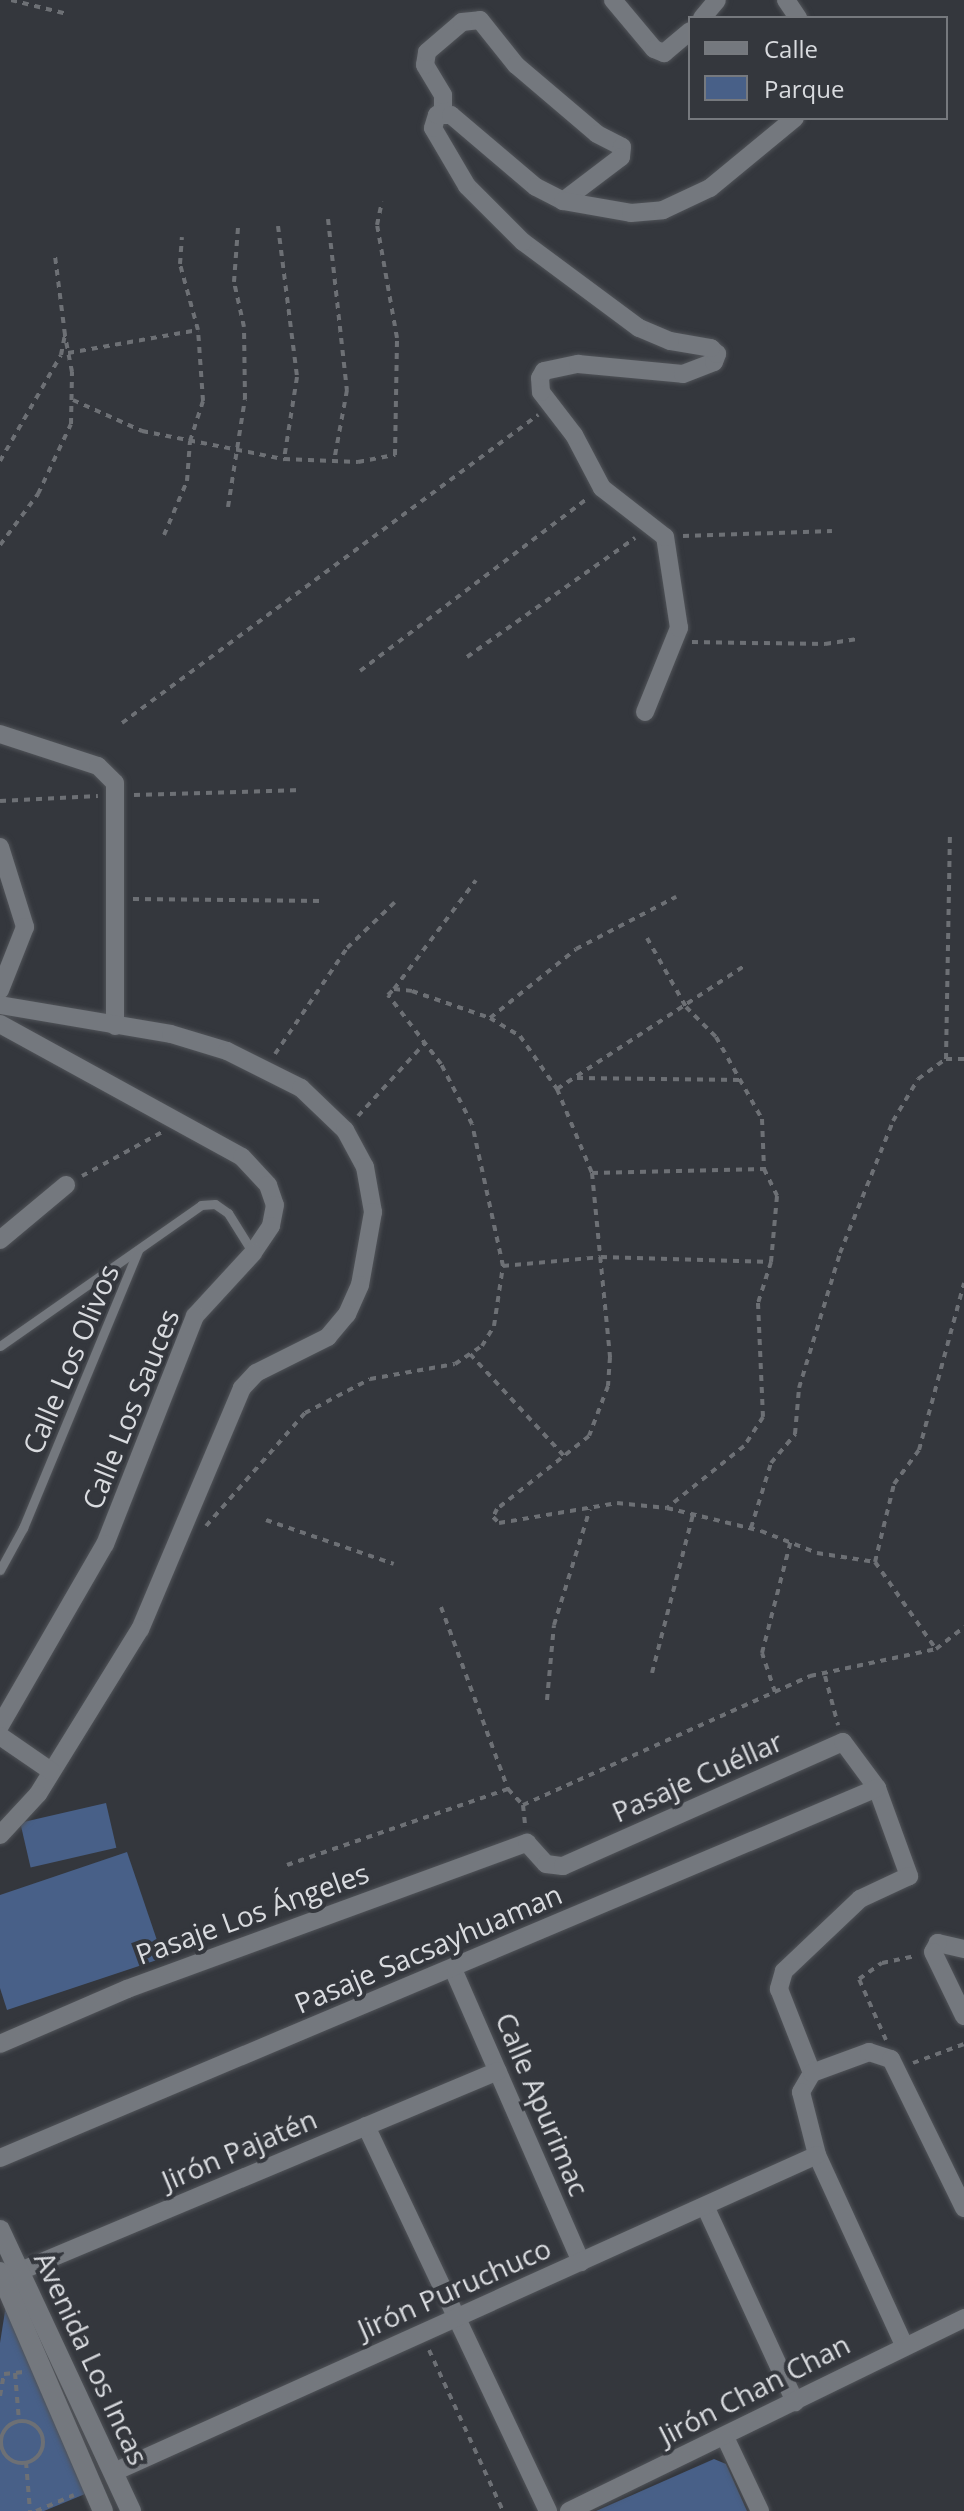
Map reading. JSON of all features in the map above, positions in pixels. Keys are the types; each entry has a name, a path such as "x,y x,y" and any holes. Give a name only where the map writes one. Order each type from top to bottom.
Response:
{"street":[{"path":"613,0 654,49 664,53 688,33"},
{"path":"563,201 621,157 622,147 597,134 516,65 480,20 462,22 427,52 425,65 443,95 443,113 433,128 443,150 467,186 523,242 639,328 670,341 711,348 717,354 714,362 683,374 578,364 544,371 541,392 574,435 602,488 616,503 660,531 679,608 674,642 645,712"},
{"path":"443,113 536,187 563,201 631,213 663,210 710,188 793,120"},
{"path":"0,734 98,766 110,774 115,796 115,1026"},
{"path":"0,847 25,927 0,990"},
{"path":"0,1005 171,1034 264,1069 301,1088 345,1130 365,1167 373,1212 360,1285 328,1337 256,1373 242,1388 140,1629 51,1771 0,1835"},
{"name":"Calle Los Sauces","path":"0,1024 182,1121 242,1157 268,1185 275,1205 271,1226 253,1253 195,1316 105,1544 0,1726"},
{"path":"0,1240 66,1185"},
{"path":"0,1736 51,1771"},
{"path":"812,2073 779,1979 860,1899 909,1876 877,1788 843,1742"},
{"name":"Pasaje Cuéllar","path":"527,1843 546,1864 563,1866 843,1742"},
{"name":"Pasaje Sacsayhuaman","path":"0,2158 877,1788"},
{"name":"Pasaje Los Ángeles","path":"0,2044 127,1989 527,1843"},
{"path":"964,1949 936,1948 964,2016"},
{"name":"Calle Apurimac","path":"453,1969 581,2262"},
{"path":"904,2345 817,2155 801,2092 812,2073 869,2052 894,2064 964,2208"},
{"name":"Jirón Pajatén","path":"1,2281 498,2071"},
{"path":"366,2126 548,2511"},
{"name":"Jirón Puruchuco","path":"114,2472 817,2155"},
{"path":"705,2206 795,2402"},
{"name":"Avenida Los Incas","path":"2,2238 22,2270 131,2511"},
{"name":"Avenida Los Incas","path":"1,2281 103,2511"},
{"name":"Jirón Chan Chan","path":"569,2511 964,2318"},
{"path":"725,2437 760,2511"}],"lane":[{"path":"0,1346 138,1251 188,1211 215,1204 228,1213 253,1253"},
{"name":"Calle Los Olivos","path":"0,1570 23,1528 138,1251"}],"path":[{"path":"11,0 67,14"},
{"path":"73,400 142,431 284,459 334,461 395,455 397,338 377,225 382,202"},
{"path":"328,219 347,390 334,461"},
{"path":"278,226 297,377 284,459"},
{"path":"228,507 246,362 234,282 238,227"},
{"path":"164,535 187,481 190,441 203,401 198,330 180,264 182,237"},
{"path":"0,545 38,494 63,449 73,400 55,256"},
{"path":"68,353 198,330"},
{"path":"0,461 61,355 65,335"},
{"path":"122,723 551,405"},
{"path":"360,671 602,488"},
{"path":"467,657 660,531 832,531"},
{"path":"674,642 825,644 856,639"},
{"path":"0,801 301,790"},
{"path":"946,1059 950,832"},
{"path":"199,1535 305,1413 370,1379 455,1364 470,1354 494,1326 503,1266 472,1124 441,1064 392,1005 388,995 476,880"},
{"path":"490,1018 576,949 676,897"},
{"path":"115,899 323,901"},
{"path":"264,1069 347,948 395,902"},
{"path":"647,938 686,1007 716,1037 762,1119 764,1169 777,1196 771,1262 758,1303 763,1417 757,1432 667,1508"},
{"path":"557,1089 746,965"},
{"path":"394,989 490,1018 520,1036 557,1089 592,1173 601,1257 608,1386 589,1436 566,1458 497,1509 493,1517 499,1523 617,1503 667,1508 751,1528 791,1540 817,1553 875,1562 936,1649"},
{"path":"345,1130 424,1044"},
{"path":"751,1528 771,1463 795,1434 799,1388 840,1253 887,1133 905,1095 946,1059 964,1059"},
{"path":"575,1078 742,1080"},
{"path":"66,1185 182,1121"},
{"path":"592,1173 764,1169"},
{"path":"503,1266 601,1257 771,1262"},
{"path":"875,1562 894,1484 919,1450 964,1283"},
{"path":"470,1354 566,1458"},
{"path":"547,1700 554,1625 590,1509"},
{"path":"652,1673 693,1514"},
{"path":"266,1520 394,1564"},
{"path":"775,1692 762,1653 791,1540"},
{"path":"441,1607 508,1789 523,1805 527,1843"},
{"path":"523,1805 810,1676 825,1676 936,1649 964,1627"},
{"path":"825,1676 843,1742"},
{"path":"287,1865 508,1789"},
{"path":"936,1948 882,1963 859,1979 881,2022 894,2064 964,2044"},
{"path":"422,2334 503,2511"},
{"path":"15,2373 19,2421"},
{"path":"0,2396 4,2374"},
{"path":"19,2421 33,2424 42,2435 38,2455 26,2462 7,2457 1,2438 7,2427 19,2421"},
{"path":"26,2462 30,2511"}],"green space":[{"path":"106,1803 116,1848 31,1868 20,1823"},
{"path":"127,1852 163,1958 7,2010 0,1988 0,1895"},
{"path":"6,2305 85,2494 44,2511 0,2511 0,2343"},
{"path":"714,2459 726,2464 747,2511 596,2511"}]}
